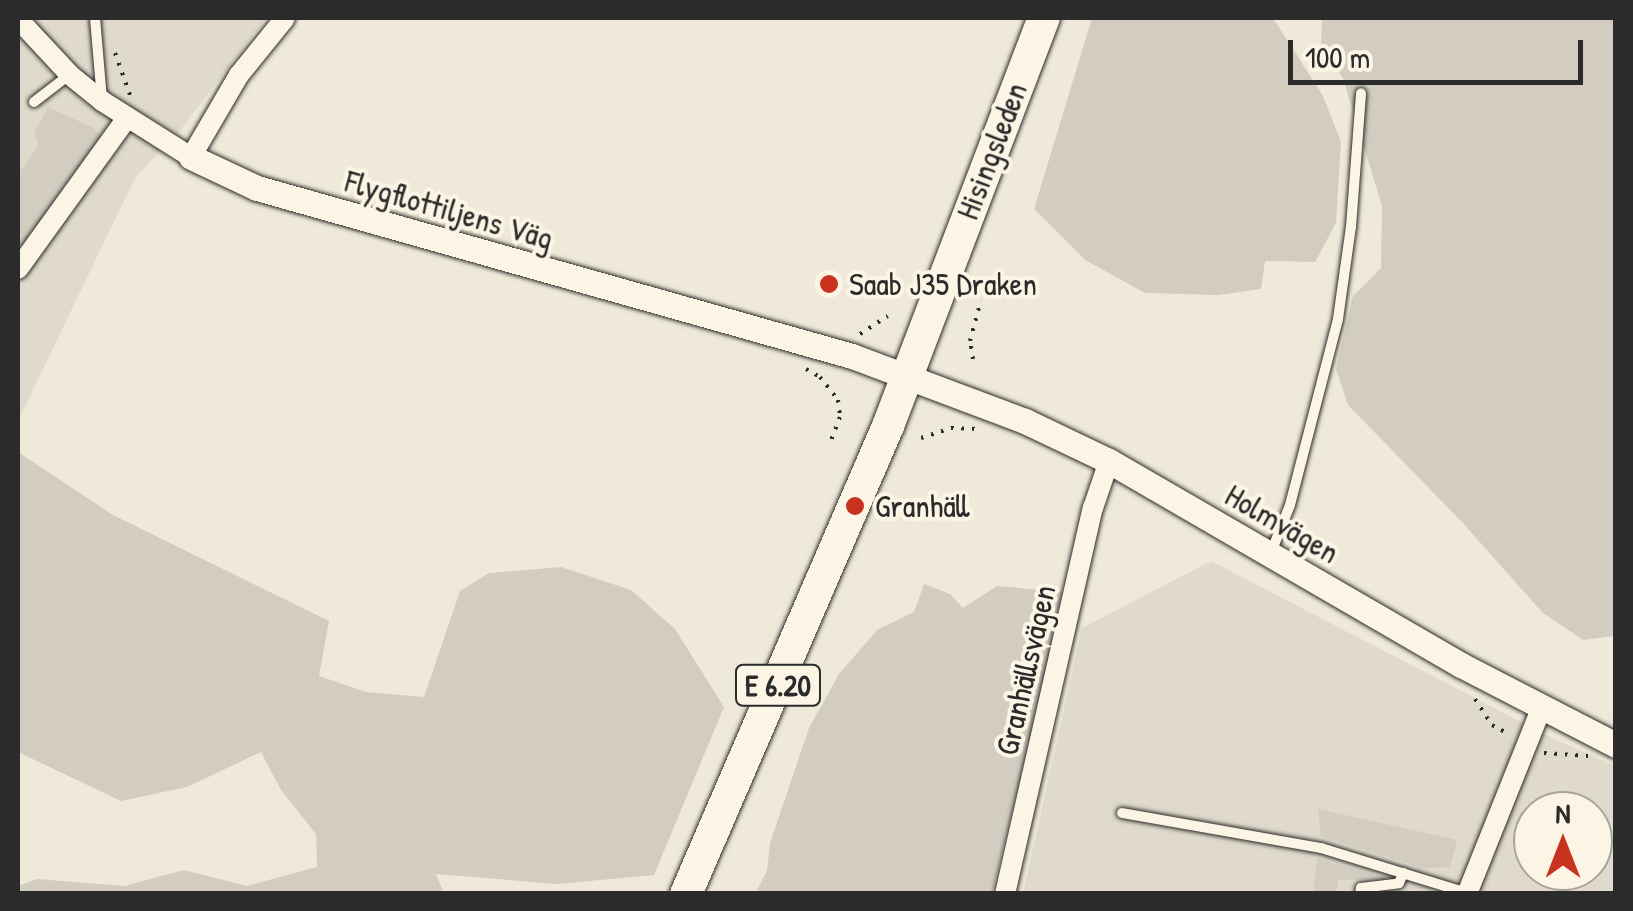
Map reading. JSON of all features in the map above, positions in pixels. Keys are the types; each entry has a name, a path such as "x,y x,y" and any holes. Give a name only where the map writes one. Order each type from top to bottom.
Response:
{"highway":[{"name":"Hisingsleden","path":"686,894 908,375 1044,18"}],"street":[{"path":"191,157 240,75 285,18"},
{"name":"Flygflottiljens Väg","path":"18,19 70,74 130,122 191,157 289,198 908,375"},
{"path":"18,269 130,122"},
{"name":"Holmvägen","path":"908,375 1056,434 1109,461 1542,709 1616,746"},
{"name":"Granhällsvägen","path":"1005,894 1093,508 1109,461"},
{"path":"1467,893 1542,709"}],"lane":[{"path":"95,18 102,100"},
{"path":"34,102 70,74"},
{"path":"1270,555 1290,505 1338,319 1351,226 1361,93"},
{"path":"1122,813 1321,848 1467,893"},
{"path":"1360,894 1361,888 1399,884 1403,873"}],"path":[{"path":"112,46 122,79 142,108 130,122"},
{"path":"973,359 969,346 981,300"},
{"path":"860,334 888,316"},
{"path":"806,369 820,377 839,398 842,409 830,443"},
{"path":"921,438 948,427 984,430"}],"shaded area":[{"path":"18,18 266,18 179,132 135,178 18,421"},
{"path":"1092,18 1273,18 1323,96 1341,142 1336,223 1315,262 1265,261 1261,289 1218,295 1145,293 1085,260 1034,209"},
{"path":"1322,18 1615,18 1615,636 1583,640 1543,613 1461,521 1348,405 1336,369 1353,296 1381,268 1382,206 1343,78 1321,47"},
{"path":"48,107 94,128 100,136 92,154 18,253 18,174 39,145 34,133"},
{"path":"18,452 113,515 329,621 319,676 366,692 424,697 460,591 489,573 561,567 631,590 675,629 724,707 654,875 557,884 436,874 444,894 18,893 18,886 37,879 124,886 184,870 247,886 317,867 316,834 281,790 261,752 187,787 121,801 18,752"},
{"path":"1211,561 1548,736 1615,766 1615,893 1023,894 1082,628"},
{"path":"924,584 950,594 963,608 997,586 1066,592 992,893 755,894 767,871 770,843 809,728 839,674 877,630 914,612"},
{"path":"1318,809 1453,839 1457,841 1450,867 1423,868 1321,836"},
{"path":"1317,859 1387,879 1338,880 1336,893 1313,893"}],"place":[{"name":"Saab J35 Draken","path":"829,284"},
{"name":"Granhäll","path":"855,506"}]}
